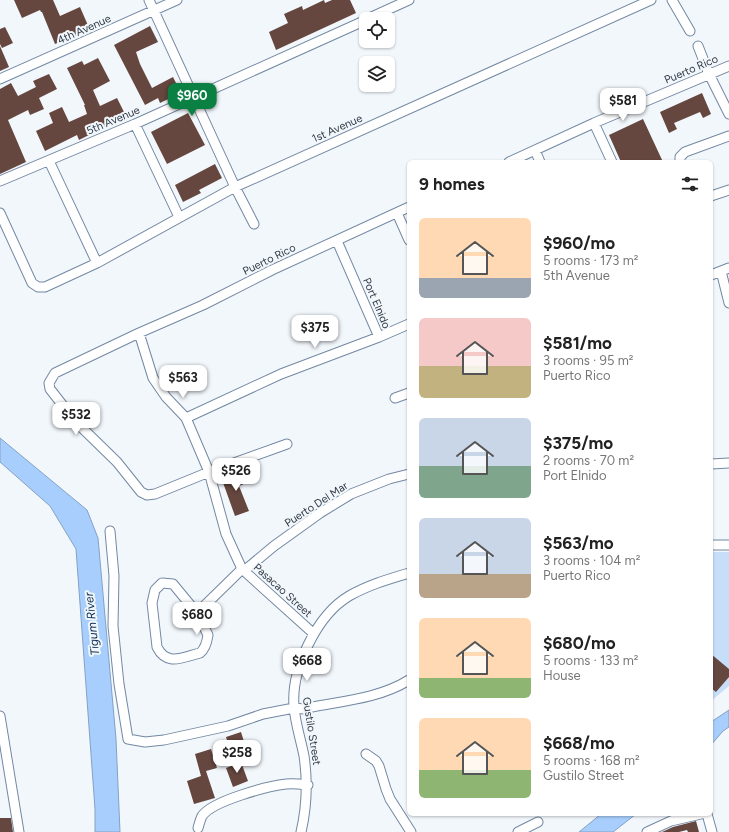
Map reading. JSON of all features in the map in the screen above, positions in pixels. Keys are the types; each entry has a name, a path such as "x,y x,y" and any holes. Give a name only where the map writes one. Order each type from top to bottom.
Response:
{"street":[{"path":"149,0 235,187 254,224"},
{"name":"4th Avenue","path":"0,79 177,0"},
{"name":"5th Avenue","path":"382,12 409,0"},
{"name":"1st Avenue","path":"0,213 32,283 38,288 45,288 97,263 235,187 651,0"},
{"path":"672,0 690,31"},
{"name":"5th Avenue","path":"0,181 135,124 359,23"},
{"path":"698,46 709,74 729,114"},
{"name":"Puerto Rico","path":"513,160 594,123 729,66"},
{"path":"594,123 611,160"},
{"path":"135,124 179,217"},
{"path":"680,160 680,157 685,152 729,136"},
{"path":"535,150 539,160"},
{"path":"50,161 97,263"},
{"path":"713,195 729,190"},
{"name":"Puerto Rico","path":"208,472 155,494 147,495 141,492 117,462 75,421 50,388 49,383 55,374 139,333 203,305 272,270 407,208"},
{"path":"397,213 407,236"},
{"name":"Port Elnido","path":"186,418 280,374 379,337 337,241"},
{"path":"713,274 725,269 729,303"},
{"path":"379,337 407,325"},
{"path":"139,333 153,378 166,396 186,418 208,472 287,444"},
{"path":"395,398 407,394"},
{"path":"713,464 729,463"},
{"name":"Pasacao Street","path":"208,472 226,534 243,570 314,634"},
{"name":"Puerto Del Mar","path":"197,613 243,570 320,513 351,494 389,479 407,474"},
{"path":"110,531 114,576 113,626 119,684 128,739 145,742 164,740 228,726 263,714 294,708 312,708 378,694 402,685 407,681"},
{"path":"713,545 729,545"},
{"name":"Gustilo Street","path":"301,832 305,815 308,785 304,756 294,708 293,696 298,668 314,634 333,608 349,596 383,580 407,574"},
{"path":"162,584 173,584 197,613 208,635 203,651 173,660 166,658 160,653 157,647 152,603 155,590 162,584"},
{"path":"0,716 19,832"},
{"path":"366,754 376,761 379,766 390,799 411,832"},
{"path":"198,828 202,816 212,808 247,793 288,784 308,785"},
{"path":"647,832 671,820 691,816"},
{"path":"708,816 712,832"},
{"path":"518,832 538,822"}],"shaded area":[{"path":"713,552 729,552 729,686 713,699"}],"water":[{"name":"Tigum River","path":"0,438 87,510 98,538 116,739 120,832 95,832 95,809 76,549 50,506 0,462"},
{"path":"729,710 729,727 723,731 713,743 713,721"},
{"path":"599,816 633,816 613,832 579,832"}],"building":[{"path":"14,0 53,0 60,16 80,7 90,30 55,44 42,12 40,10 22,18"},
{"path":"324,0 325,3 332,0 350,0 356,13 276,50 269,32 288,23 284,14 302,6 303,10"},
{"path":"150,26 158,42 136,52 140,64 152,88 173,77 181,93 160,103 158,98 145,105 114,45"},
{"path":"5,27 13,43 2,48 0,44 0,29"},
{"path":"0,46 9,67 0,71"},
{"path":"98,58 110,81 93,90 100,106 117,98 125,114 108,122 109,125 79,140 77,135 45,151 36,131 53,123 49,113 62,107 69,122 87,114 85,105 67,68 82,61 84,65"},
{"path":"49,74 57,89 39,98 44,109 30,115 28,110 8,120 26,162 0,174 0,89 11,83 18,96 36,87 33,81"},
{"path":"702,93 711,114 703,118 700,112 674,123 677,129 669,133 660,112"},
{"path":"188,113 205,145 167,164 151,132"},
{"path":"643,119 662,160 620,160 609,135"},
{"path":"215,164 222,178 199,190 201,193 183,202 175,185"},
{"path":"241,469 246,483 239,486 249,511 235,516 221,477"},
{"path":"713,656 729,669 729,677 716,692 713,690"},
{"path":"241,732 247,751 232,756 226,737"},
{"path":"211,749 217,768 206,771 215,798 194,804 187,781 201,776 195,754"},
{"path":"241,762 248,781 233,787 226,768"},
{"path":"0,818 11,818 13,832 0,832"},
{"path":"696,821 699,832 688,832 687,830 679,832 662,832 673,827"}]}
